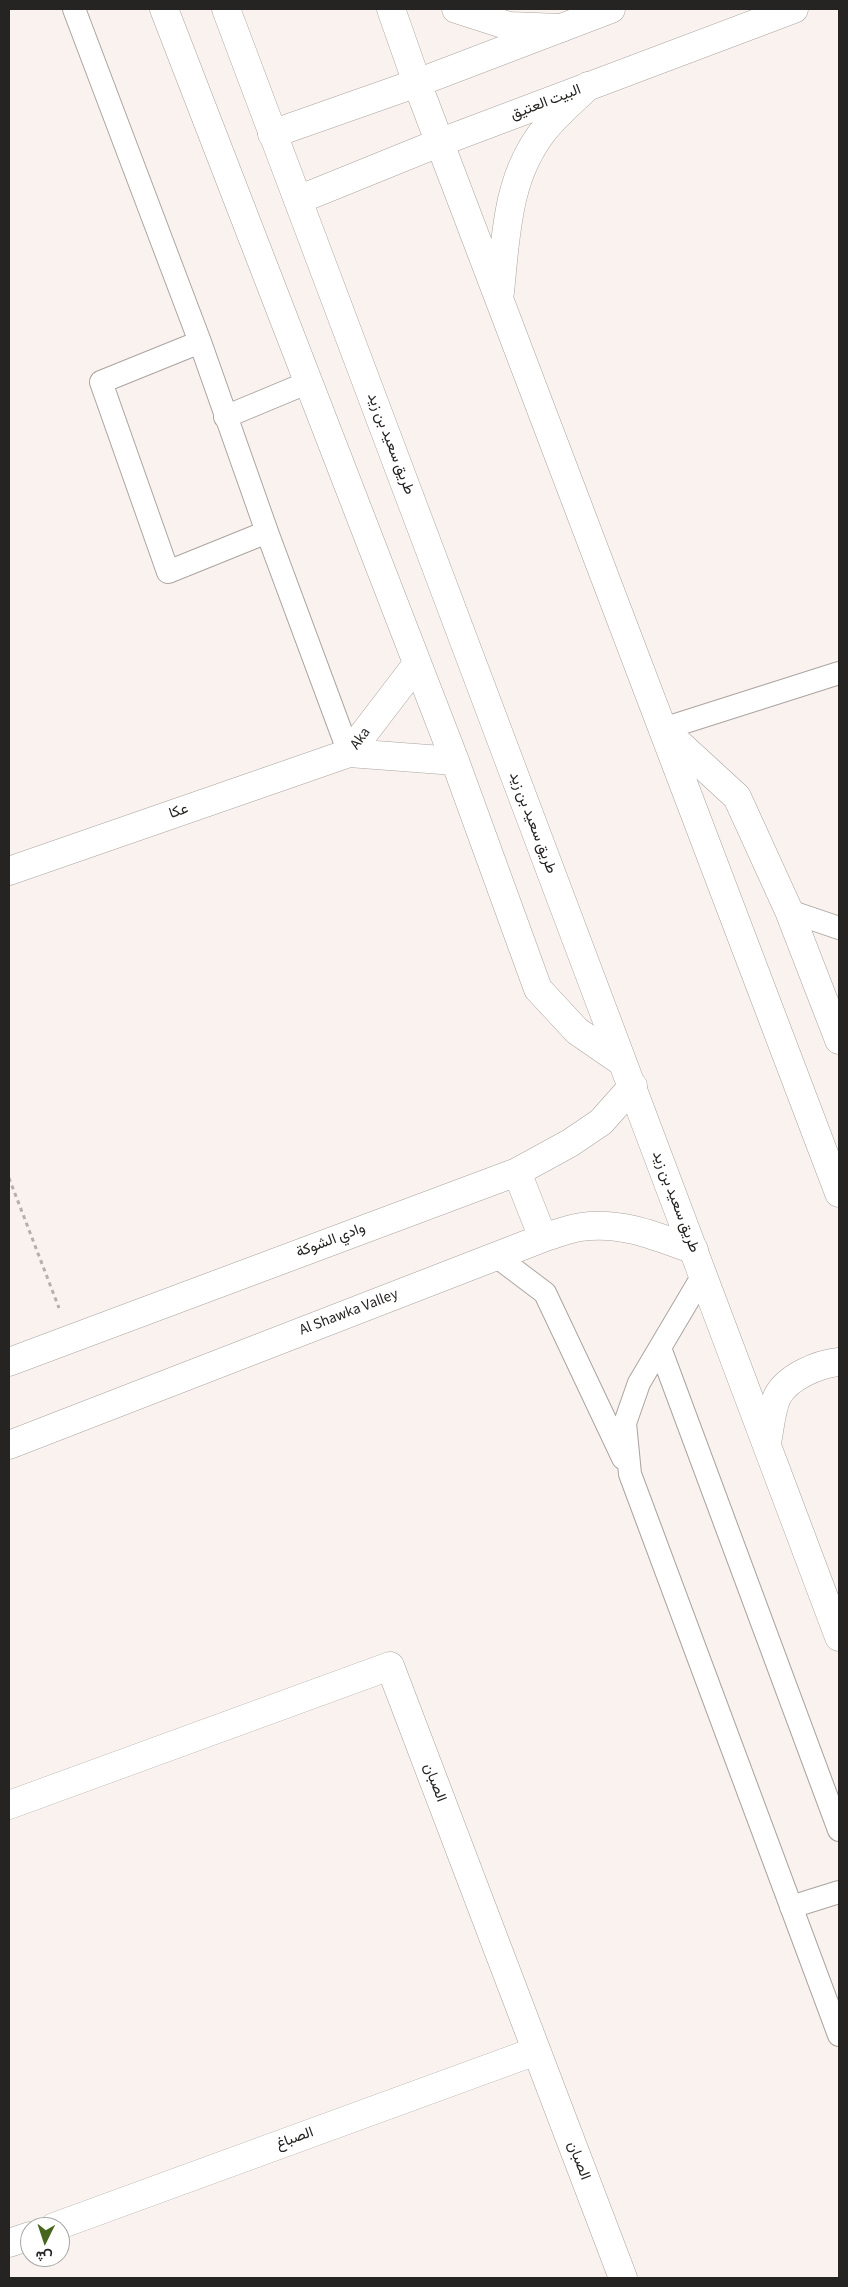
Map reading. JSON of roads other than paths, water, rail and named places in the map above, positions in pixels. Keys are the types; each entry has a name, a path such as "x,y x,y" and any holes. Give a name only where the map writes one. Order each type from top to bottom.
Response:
{"street":[{"path":"164,9 455,761 538,989 577,1030 628,1074"},
{"name":"طريق سعيد بن زيد","path":"226,9 839,1637"},
{"path":"391,9 417,83 839,1193"},
{"path":"456,9 509,26 561,28"},
{"path":"272,134 417,83 611,9"},
{"name":"البيت العتيق","path":"298,200 441,142 794,9"},
{"path":"499,298 509,206 517,176 528,154 545,128 588,86"},
{"name":"Aka","path":"349,753 417,664"},
{"path":"663,730 737,797 788,911 839,1040"},
{"name":"Aka","path":"349,753 455,761"},
{"name":"عكا","path":"9,871 349,753"},
{"name":"وادي الشوكة","path":"9,1362 517,1172 570,1143 601,1122 628,1074"},
{"path":"517,1172 543,1238"},
{"name":"Al Shawka Valley","path":"9,1445 543,1238 580,1227 613,1225 645,1232 694,1250"},
{"path":"767,1443 778,1396 788,1383 810,1370 839,1362"},
{"name":"الصبان","path":"9,1805 390,1666 623,2278"},
{"name":"الصباغ","path":"70,2221 536,2051"}],"lane":[{"path":"74,9 200,342 225,417 349,753"},
{"path":"200,342 101,382 168,572 267,532"},
{"path":"225,417 309,382"},
{"path":"663,730 839,673"},
{"path":"788,911 839,928"},
{"path":"496,1256 546,1293 630,1474 839,2035"},
{"path":"630,1474 625,1423 639,1383 703,1275"},
{"path":"660,1348 839,1830"},
{"path":"791,1907 839,1892"}]}
